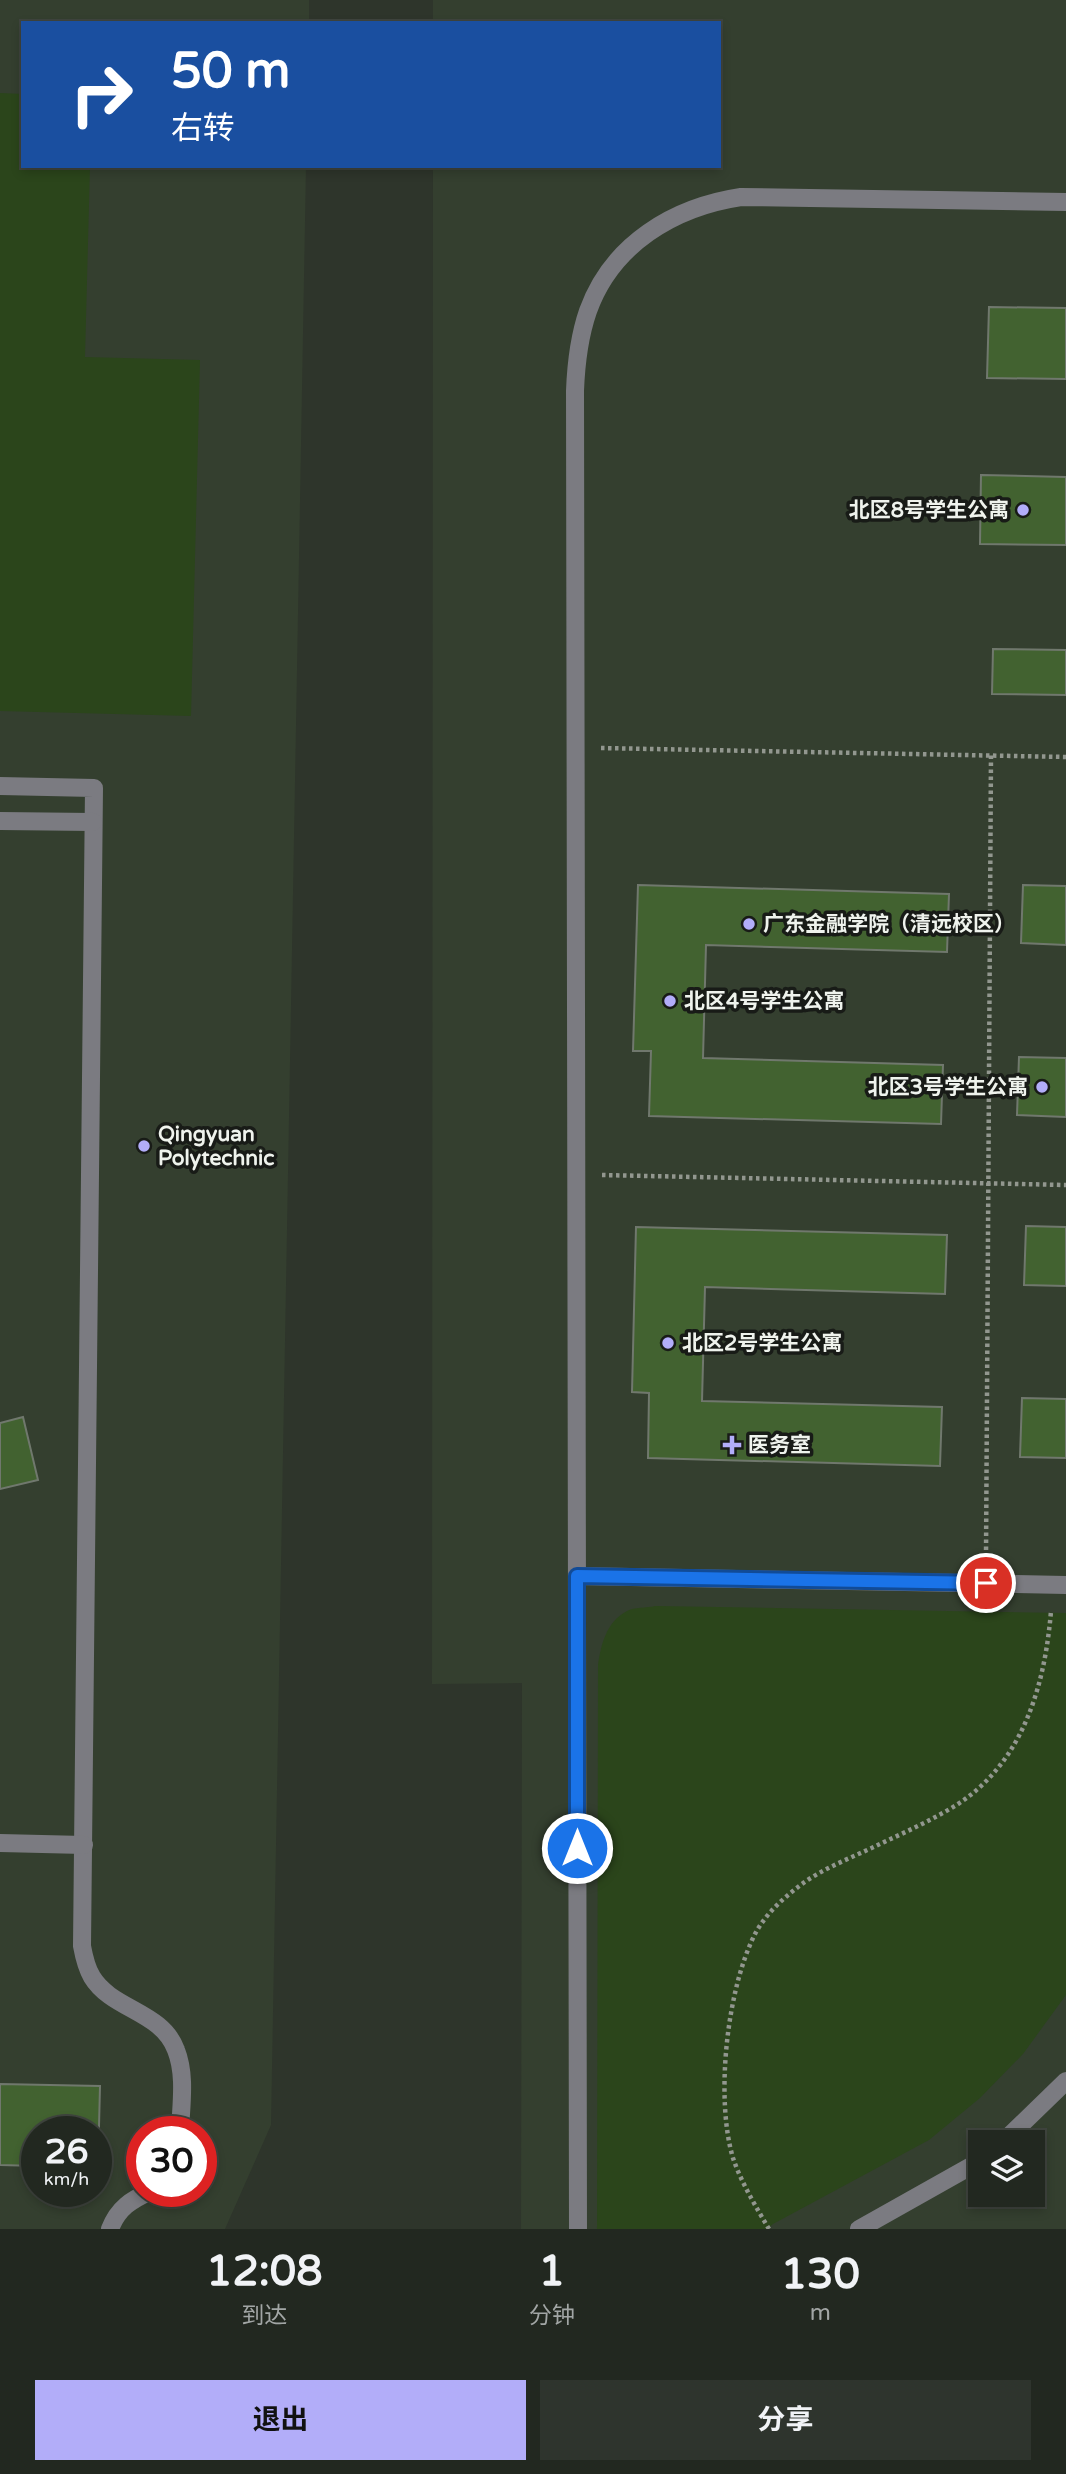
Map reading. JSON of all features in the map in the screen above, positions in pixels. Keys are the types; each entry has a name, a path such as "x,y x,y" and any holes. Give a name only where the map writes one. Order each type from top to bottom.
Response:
{"street":[{"path":"578,2229 577,358 589,309 612,269 628,250 665,221 711,201 741,197 1066,202"},
{"path":"0,786 94,788 82,1946 93,1979 117,2000 152,2019 167,2033 176,2047 181,2072 180,2116"},
{"path":"0,821 93,822"},
{"path":"577,1576 1059,1585"},
{"path":"0,1843 85,1845"},
{"path":"1015,2130 1066,2081"},
{"path":"859,2229 968,2168"},
{"path":"110,2229 119,2211 126,2205"}],"path":[{"path":"576,747 1066,757"},
{"path":"986,1583 991,755"},
{"path":"576,1175 1066,1185"},
{"path":"769,2229 733,2158 725,2106 726,2049 732,2005 743,1961 756,1932 774,1907 800,1885 960,1802 986,1781 1021,1734 1035,1703 1044,1670 1059,1585"}],"shaded area":[{"name":"Qingyuan Polytechnic","path":"0,0 309,0 309,21 21,21 21,168 306,168 271,2125 225,2229 0,2229"},
{"name":"广东金融学院（清远校区）","path":"433,0 1066,0 1066,2229 521,2229 522,1683 432,1684 433,168 721,168 721,21 433,21"}],"green space":[{"path":"0,93 21,94 21,168 90,168 85,357 200,360 191,716 0,711"},
{"path":"655,1606 1066,1613 1066,1995 1023,2054 980,2098 929,2140 767,2229 597,2229 598,1665 603,1642 614,1621 630,1610"}],"building":[{"path":"989,307 1066,308 1066,379 987,378"},
{"name":"北区8号学生公寓","path":"981,475 1066,477 1066,545 980,544"},
{"path":"993,649 1066,650 1066,695 992,694"},
{"name":"北区4号学生公寓","path":"638,885 949,894 947,952 706,945 703,1058 943,1065 941,1124 649,1116 651,1051 633,1051"},
{"path":"1023,885 1066,886 1066,945 1021,943"},
{"name":"北区3号学生公寓","path":"1019,1057 1066,1058 1066,1117 1017,1115"},
{"path":"1026,1226 1066,1227 1066,1286 1024,1285"},
{"name":"北区2号学生公寓","path":"636,1227 947,1235 945,1294 705,1287 702,1401 942,1407 940,1466 648,1458 649,1393 632,1392"},
{"path":"1022,1398 1066,1399 1066,1458 1020,1457"},
{"path":"23,1417 38,1480 0,1489 0,1423"},
{"path":"0,2084 100,2086 99,2116 21,2116 21,2166 0,2165"}],"place":[{"name":"北区8号学生公寓","path":"1023,510"},
{"name":"广东金融学院（清远校区）","path":"749,924"},
{"name":"北区4号学生公寓","path":"670,1001"},
{"name":"北区3号学生公寓","path":"1042,1087"},
{"name":"Qingyuan Polytechnic","path":"144,1146"},
{"name":"北区2号学生公寓","path":"668,1343"},
{"name":"医务室","path":"732,1445"}],"route":[{"path":"577,1848 577,1576 986,1583"}]}
